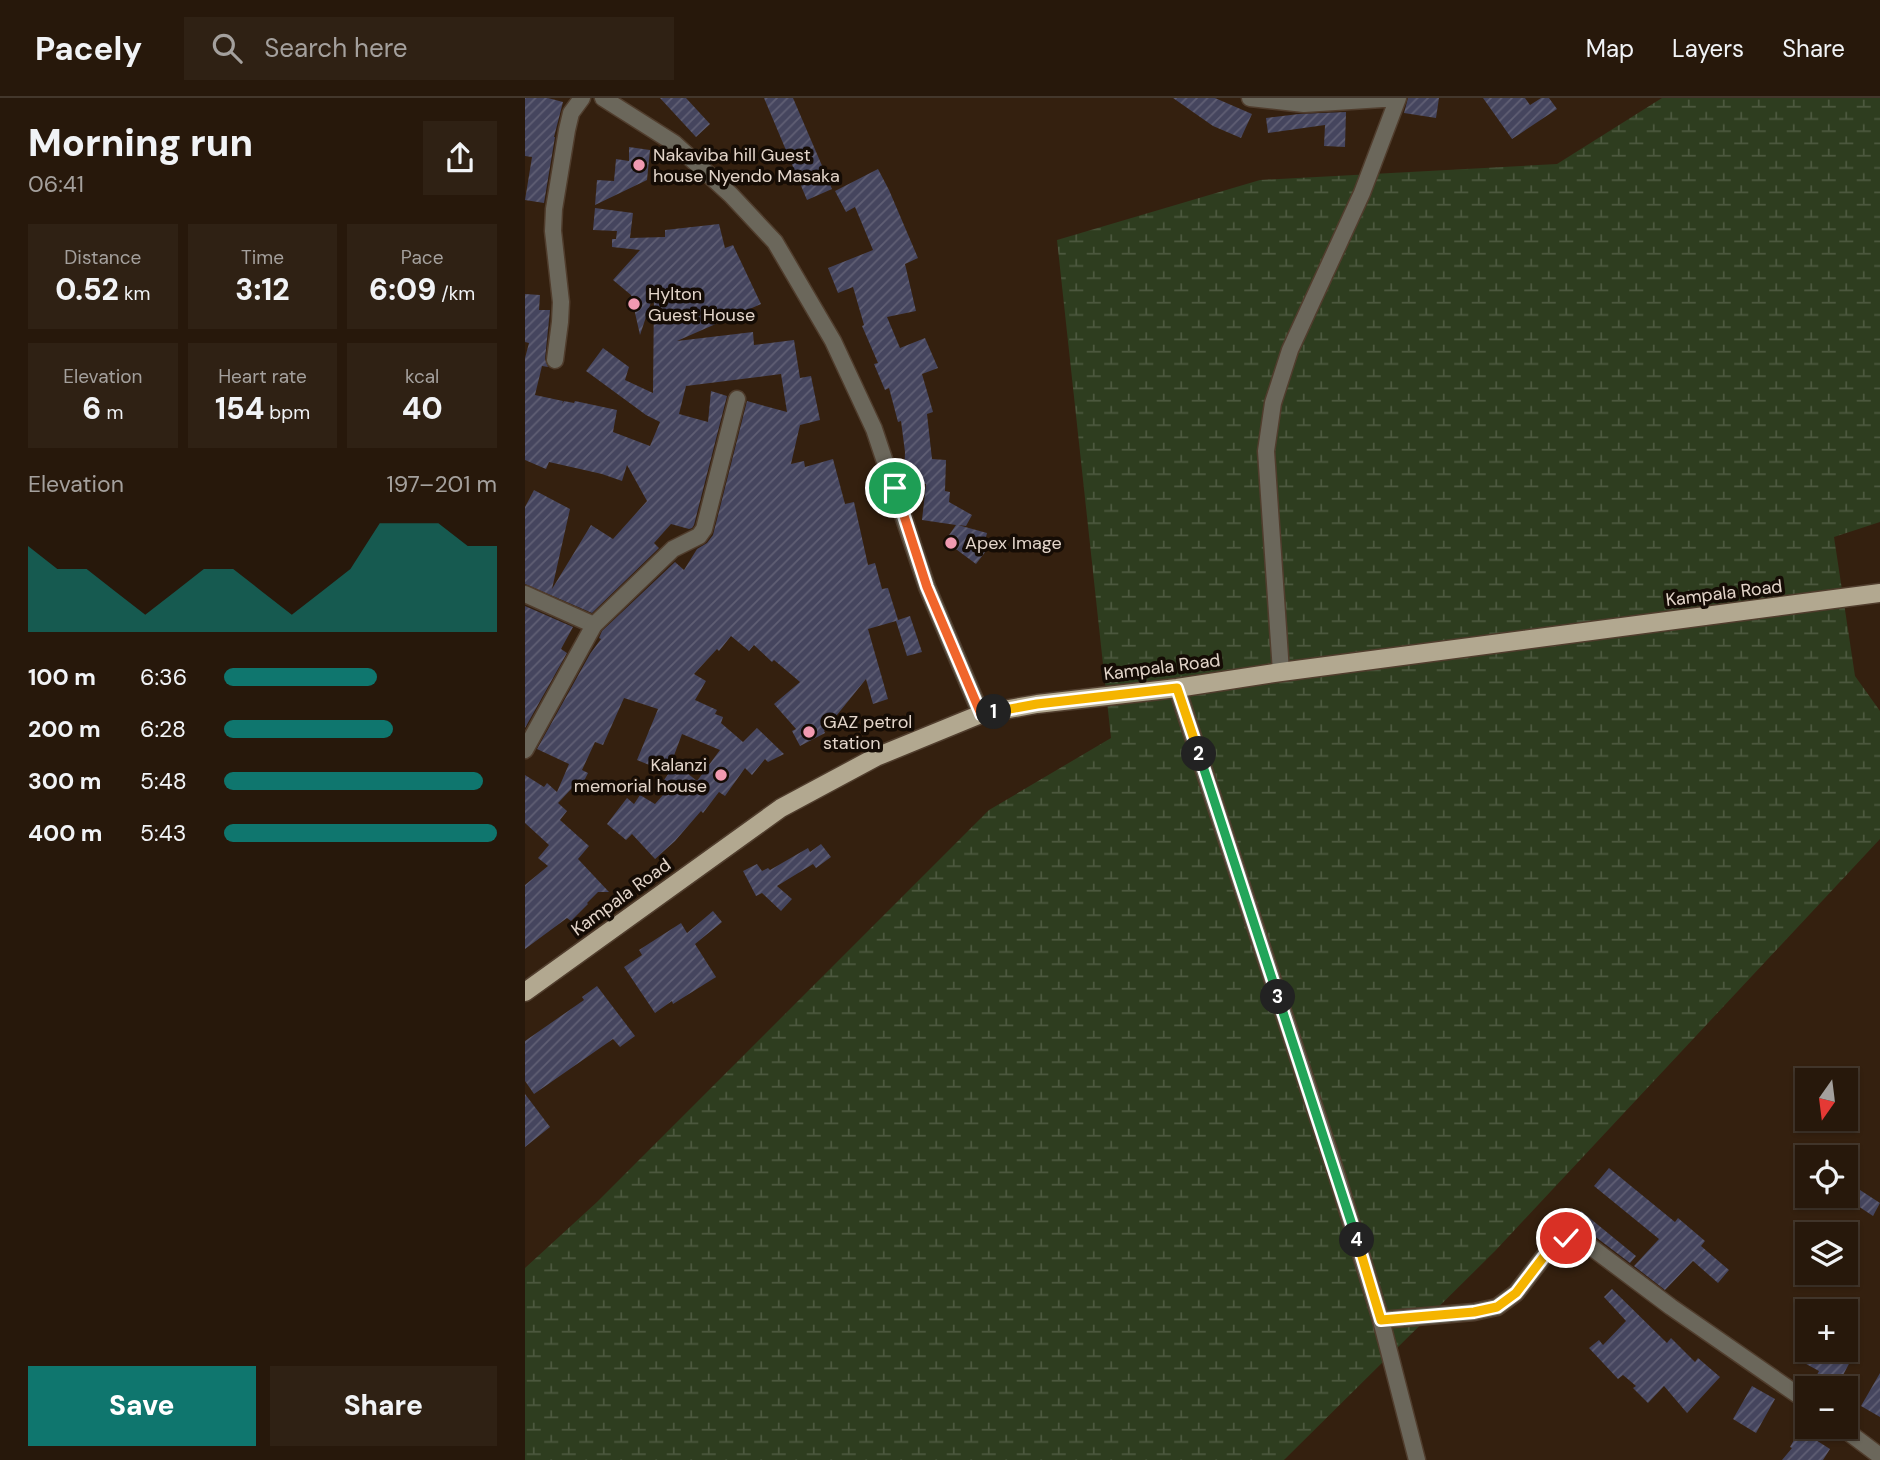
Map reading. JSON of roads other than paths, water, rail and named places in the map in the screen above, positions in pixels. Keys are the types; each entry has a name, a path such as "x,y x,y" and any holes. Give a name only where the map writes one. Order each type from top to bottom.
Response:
{"main road":[{"name":"Kampala Road","path":"525,992 781,808 876,757 981,714 1037,704 1177,688 1880,593"}],"street":[{"path":"555,360 561,302 553,231 554,209 571,113 582,98"},
{"path":"603,98 674,143 731,195 775,242 833,341 874,429 927,587 981,714"},
{"path":"1250,98 1304,104 1398,98 1362,193 1290,350 1273,403 1266,451 1281,672"},
{"path":"525,750 594,625 673,549 699,536 704,529 737,399"},
{"path":"525,594 594,625"},
{"path":"1177,688 1333,1163 1381,1320 1417,1460"},
{"path":"1381,1320 1474,1312 1497,1307 1516,1293 1555,1242 1566,1238 1576,1239 1587,1244 1671,1307 1795,1393"},
{"path":"1857,1439 1880,1456"}],"place":[{"name":"Nakaviba hill Guest house Nyendo Masaka","path":"639,165"},
{"name":"Hylton Guest House","path":"634,304"},
{"name":"Apex Image","path":"951,543"},
{"name":"GAZ petrol station","path":"809,732"},
{"name":"Kalanzi memorial house","path":"721,775"}]}
